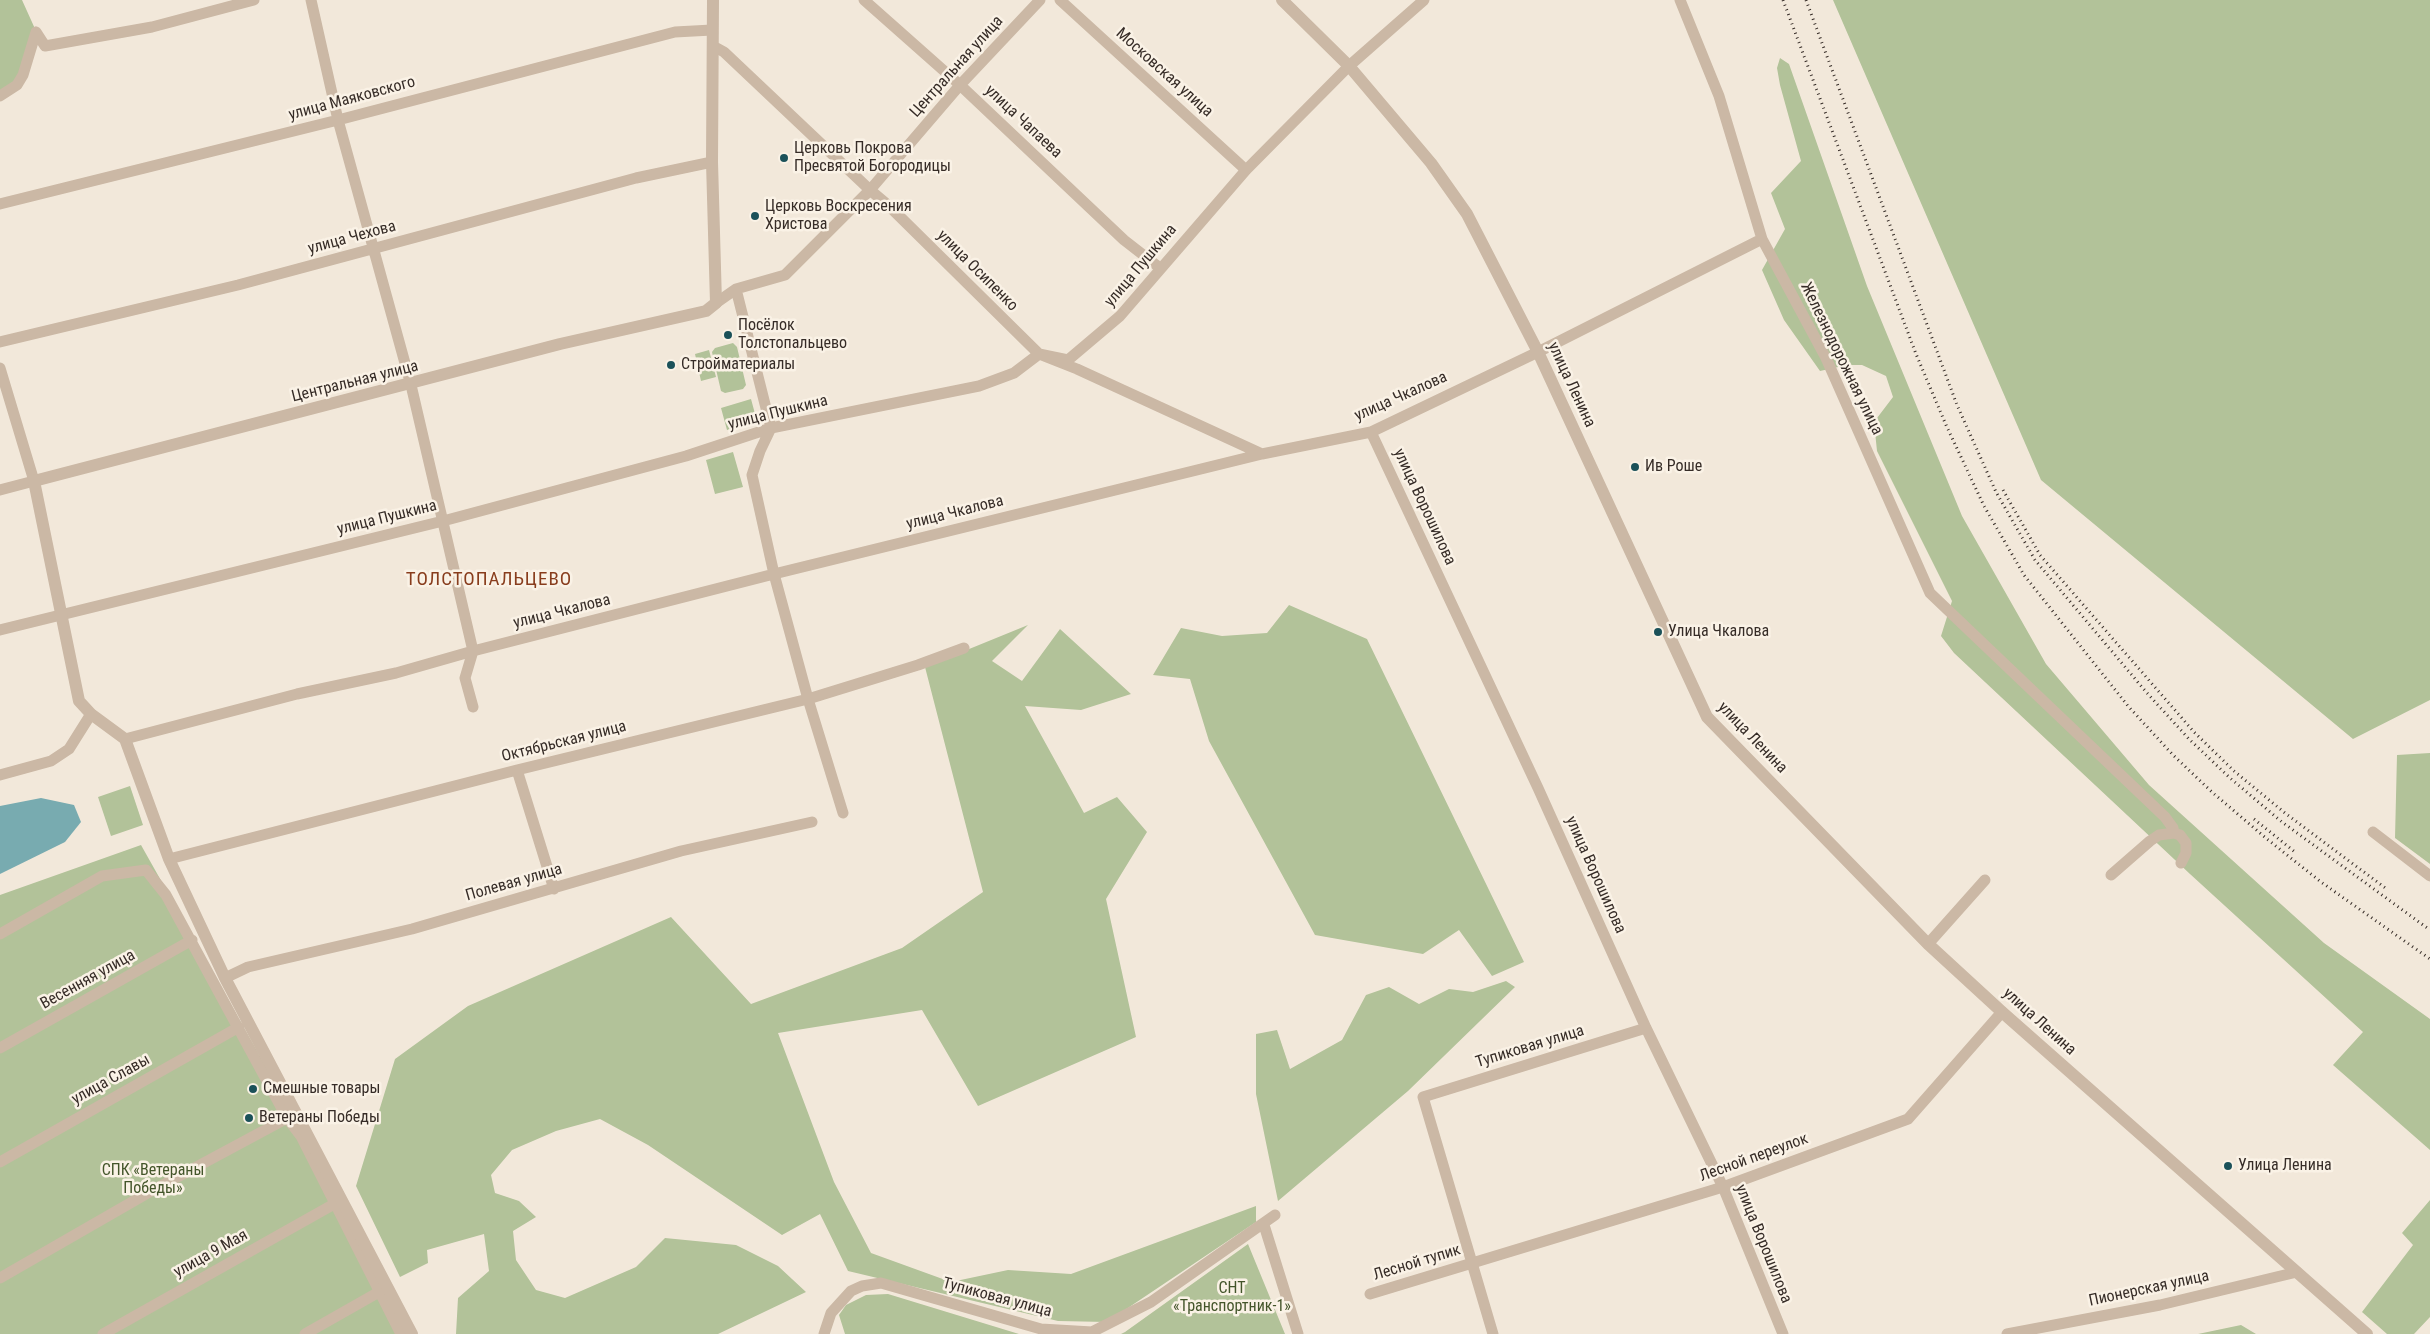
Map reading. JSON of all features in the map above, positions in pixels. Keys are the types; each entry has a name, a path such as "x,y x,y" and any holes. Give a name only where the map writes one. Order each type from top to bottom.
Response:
{"street":[{"path":"0,96 18,85 23,75 36,32 45,46 152,27 254,0"},
{"path":"311,0 338,120 411,385 473,651 464,678 473,707"},
{"path":"713,0 712,162 716,303"},
{"name":"улица Чапаева","path":"864,0 960,85 1124,240 1160,268"},
{"name":"Центральная улица","path":"0,490 411,385 560,344 699,314 736,289 785,275 870,190 960,85 1040,0"},
{"name":"Московская улица","path":"1060,0 1246,170"},
{"name":"улица Ленина","path":"1282,0 1349,66 1431,163 1467,214 1538,352 1702,709 1928,944 2002,1012 2367,1334"},
{"name":"улица Пушкина","path":"0,630 443,521 686,456 771,428 979,386 1014,373 1039,354 1068,360 1077,355 1120,316 1246,170 1349,66 1424,0"},
{"name":"Железнодорожная улица","path":"1680,0 1719,96 1762,239 1826,358 1930,593 2165,817 2173,828 2174,833 2180,835 2186,843 2186,853 2182,862"},
{"name":"улица Маяковского","path":"0,204 338,120 674,32 712,30"},
{"name":"улица Осипенко","path":"713,46 724,52 889,206 1039,354 1077,369 1262,454"},
{"name":"улица Чехова","path":"0,342 158,306 636,178 712,162"},
{"name":"улица Чкалова","path":"124,739 297,694 396,673 473,651 774,574 1262,454 1371,432 1538,352 1762,239"},
{"path":"736,289 771,428 760,451 752,475 774,574 808,699 843,813"},
{"path":"0,368 34,481 79,701 91,714 124,739 169,859 301,1136 401,1334"},
{"name":"улица Ворошилова","path":"1371,432 1646,1028 1723,1188 1783,1334"},
{"name":"Октябрьская улица","path":"169,859 517,770 808,699 918,665 964,648"},
{"path":"0,775 51,762 69,749 91,714"},
{"path":"517,770 554,889"},
{"name":"Полевая улица","path":"225,978 248,967 412,929 681,851 812,822"},
{"path":"2372,832 2430,876"},
{"path":"2111,875 2159,835 2174,833"},
{"path":"0,934 102,876 146,870 166,895 192,940 239,1027 292,1115 412,1334"},
{"path":"1928,944 1985,880"},
{"name":"Весенняя улица","path":"0,1048 192,940"},
{"name":"Лесной переулок","path":"1473,1263 1723,1188 1908,1119 2002,1012"},
{"name":"улица Славы","path":"0,1162 239,1027"},
{"name":"Тупиковая улица","path":"1473,1263 1423,1096 1646,1028"},
{"path":"0,1278 146,1194 292,1115"},
{"name":"улица 9 Мая","path":"103,1334 336,1203"},
{"name":"Тупиковая улица","path":"824,1334 831,1313 851,1291 862,1286 880,1283 1041,1329 1092,1332 1151,1302 1264,1225 1275,1215"},
{"path":"1264,1225 1298,1334"},
{"path":"1473,1263 1493,1334"},
{"name":"Лесной тупик","path":"1370,1294 1473,1263"},
{"name":"Пионерская улица","path":"2007,1334 2160,1305 2297,1272"},
{"path":"305,1334 379,1292"},
{"path":"1113,1323 1117,1334"}],"green space":[{"path":"0,0 22,0 36,31 32,60 0,99"},
{"path":"1833,0 2430,0 2430,700 2353,739 2041,480"},
{"path":"1780,58 1789,64 1867,286 1962,516 2046,664 2149,785 2324,943 2430,1019 2430,1150 2333,1065 2363,1032 2190,874 1954,653 1941,636 1952,601 1877,451 1874,422 1893,397 1886,376 1862,365 1847,365 1820,371 1784,320 1762,270 1785,229 1771,193 1801,161 1780,85 1777,68"},
{"path":"733,343 737,347 746,385 743,389 725,393 721,391 712,352 715,348"},
{"path":"709,350 716,377 701,381 695,354"},
{"path":"751,399 757,421 727,430 721,408"},
{"path":"733,452 743,487 715,494 706,460"},
{"path":"1289,605 1367,639 1524,962 1492,976 1459,930 1423,954 1315,935 1209,741 1190,679 1153,675 1181,628 1222,636 1267,633"},
{"path":"1028,625 992,661 1022,681 1060,629 1131,694 1081,710 1025,706 1084,813 1117,797 1147,832 1106,899 1136,1037 978,1106 922,1010 778,1033 834,1182 871,1253 951,1282 1008,1270 1071,1274 1256,1206 1256,1222 1107,1322 1058,1321 848,1271 820,1214 782,1235 648,1145 600,1119 556,1131 512,1150 491,1175 495,1193 519,1201 536,1217 513,1231 516,1260 536,1290 565,1298 636,1267 665,1238 736,1245 778,1266 806,1292 718,1334 456,1334 458,1298 489,1271 484,1234 427,1250 428,1263 400,1277 356,1186 395,1059 468,1006 671,917 751,1004 902,948 983,892 925,667"},
{"path":"2430,753 2430,864 2395,838 2397,755"},
{"path":"130,786 143,825 111,836 98,797"},
{"name":"СПК «Ветераны Победы»","path":"141,845 276,1085 400,1334 0,1334 0,895"},
{"path":"1506,981 1515,987 1408,1091 1278,1201 1256,1094 1256,1034 1277,1030 1290,1069 1342,1040 1366,995 1389,987 1419,1004 1449,989 1473,992"},
{"path":"2430,1200 2430,1317 2414,1334 2387,1334 2362,1312 2413,1245 2402,1233"},
{"name":"СНТ «Транспортник-1»","path":"1248,1244 1285,1334 1121,1334 1125,1332"},
{"path":"888,1294 1019,1334 845,1334 839,1315 846,1305 866,1295"},
{"path":"2241,1325 2256,1334 2198,1334"}],"water":[{"path":"41,798 74,805 81,822 65,842 0,874 0,806"}],"railway":[{"path":"1783,0 1916,354 1946,425 1984,506 2024,575 2128,706 2173,755 2213,793 2321,882 2430,959"},
{"path":"1806,0 1957,405 1996,492 2035,560 2147,693 2189,739 2230,778 2282,822 2430,930"},
{"path":"2003,490 2040,555 2194,732 2234,771 2285,813 2388,890"},
{"path":"2254,819 2295,852"}],"place":[{"name":"Церковь Покрова Пресвятой Богородицы","path":"784,158"},
{"name":"Церковь Воскресения Христова","path":"755,216"},
{"name":"Посёлок Толстопальцево","path":"728,335"},
{"name":"Стройматериалы","path":"671,365"},
{"name":"Ив Роше","path":"1635,467"},
{"name":"Улица Чкалова","path":"1658,632"},
{"name":"Смешные товары","path":"253,1089"},
{"name":"Ветераны Победы","path":"249,1118"},
{"name":"Улица Ленина","path":"2228,1166"}],"district":[{"name":"ТОЛСТОПАЛЬЦЕВО","path":"489,580"}]}
